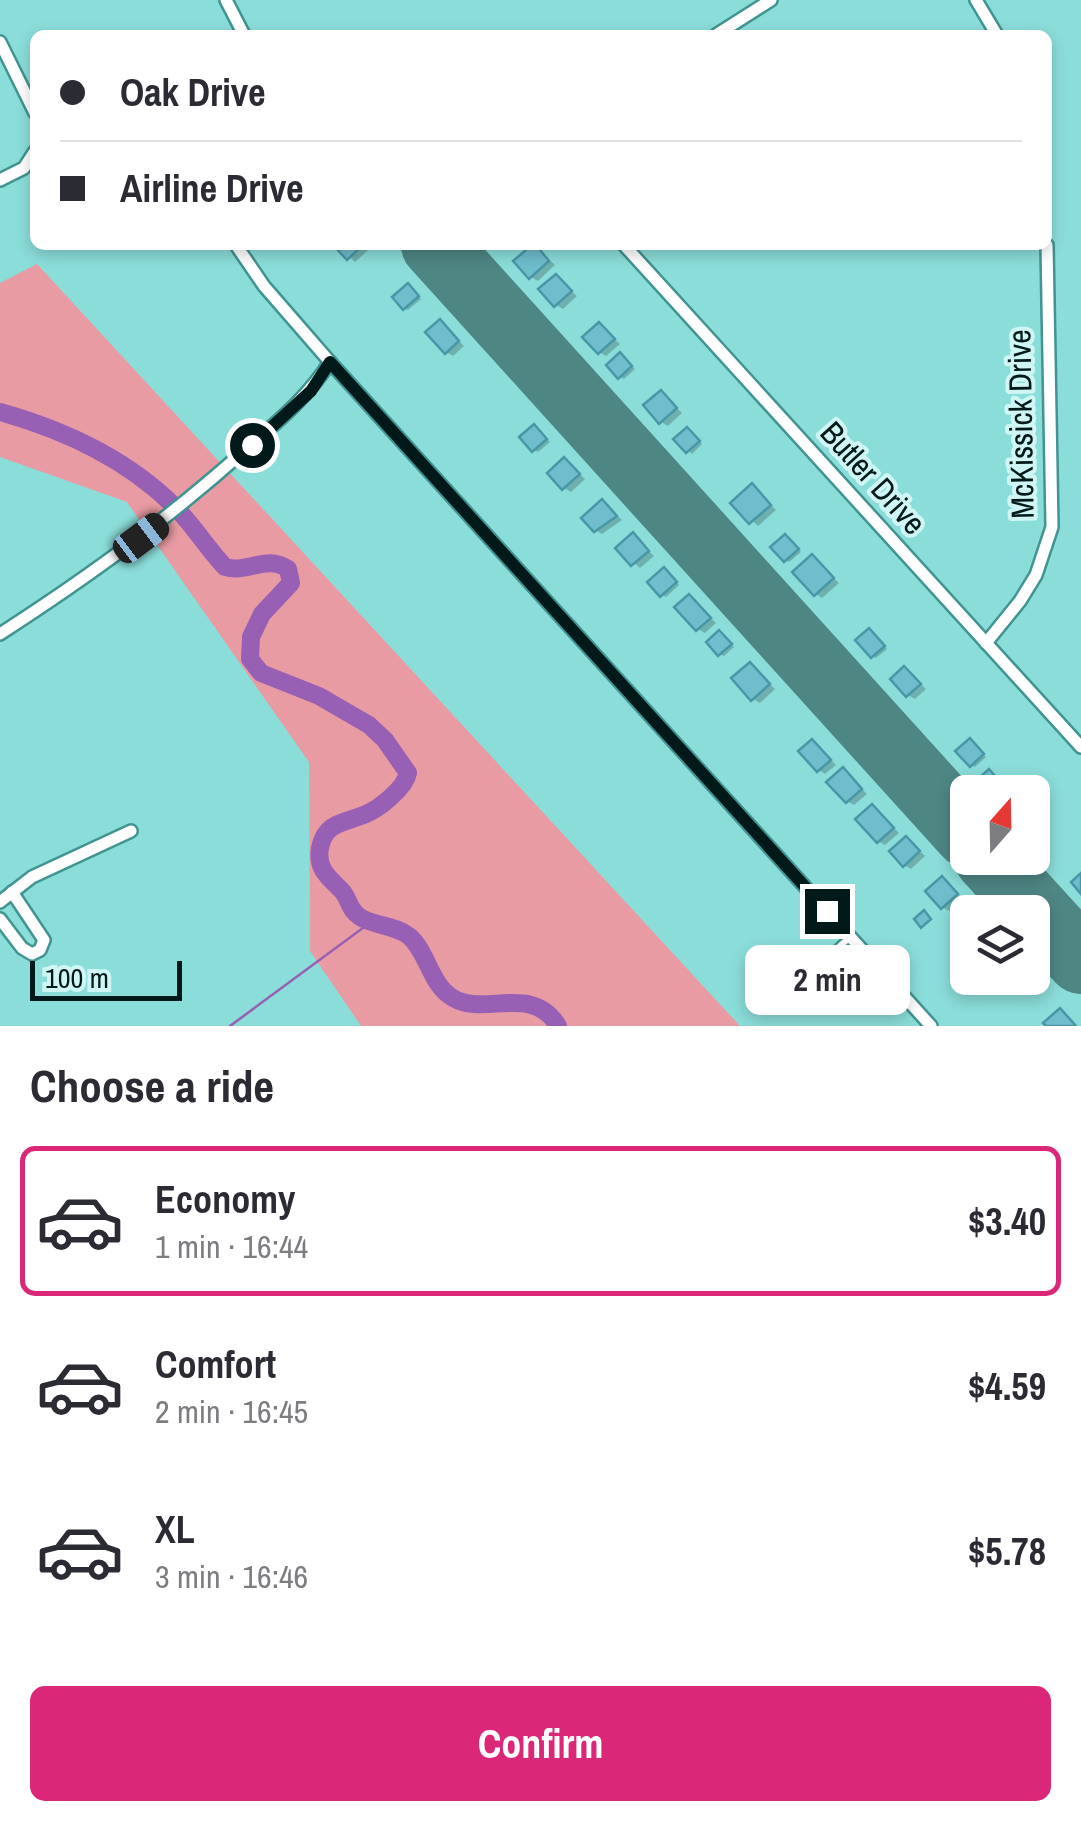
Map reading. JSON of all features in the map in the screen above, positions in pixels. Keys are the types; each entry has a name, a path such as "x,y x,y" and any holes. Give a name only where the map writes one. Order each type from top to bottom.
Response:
{"street":[{"path":"226,0 241,30"},
{"path":"724,30 771,0"},
{"path":"976,0 994,30"},
{"path":"0,42 30,103"},
{"path":"0,180 24,168 30,159"},
{"path":"239,250 264,286 330,362 931,1026"},
{"name":"Butler Drive","path":"629,250 1081,748"},
{"name":"McKissick Drive","path":"986,643 1036,575 1052,527 1047,250"},
{"path":"0,634 98,571 163,522 311,391 330,362"},
{"path":"0,902 32,877 131,831"},
{"path":"0,920 22,948 32,954 40,950 44,940 12,892"}],"lane":[{"path":"809,974 850,937"}],"shaded area":[{"path":"37,264 740,1026 361,1026 310,951 309,762 127,502 0,457 0,283"}],"building":[{"path":"338,250 358,250 347,260"},
{"path":"526,250 540,250 549,261 529,279 513,261"},
{"path":"556,274 572,291 554,307 538,289"},
{"path":"408,283 419,296 403,310 392,297"},
{"path":"440,319 459,341 445,354 425,332"},
{"path":"599,322 615,339 598,354 582,337"},
{"path":"620,352 632,366 618,379 606,365"},
{"path":"661,390 677,408 659,424 643,405"},
{"path":"534,424 547,439 532,452 519,437"},
{"path":"687,427 700,441 686,453 673,439"},
{"path":"564,457 580,474 562,490 547,473"},
{"path":"752,483 771,505 749,524 730,503"},
{"path":"602,499 617,516 594,532 581,518"},
{"path":"633,532 649,551 631,566 615,548"},
{"path":"785,534 799,549 784,562 770,547"},
{"path":"812,554 834,578 814,596 792,572"},
{"path":"664,567 677,582 660,597 647,582"},
{"path":"689,594 711,618 696,631 674,607"},
{"path":"869,628 885,646 871,658 855,640"},
{"path":"719,630 732,644 718,656 706,642"},
{"path":"750,662 770,684 751,701 731,678"},
{"path":"904,666 921,684 906,697 890,679"},
{"path":"970,738 984,754 970,767 955,751"},
{"path":"812,739 831,760 817,772 798,751"},
{"path":"843,767 862,789 846,803 826,782"},
{"path":"872,804 894,828 877,843 855,819"},
{"path":"906,836 920,851 903,867 889,851"},
{"path":"1081,873 1081,894 1071,882"},
{"path":"942,876 958,894 950,895 950,901 941,909 925,891"},
{"path":"924,910 931,919 921,928 914,919"},
{"path":"1060,1008 1076,1026 1043,1023"}],"waterway":[{"path":"0,412 71,437 136,474 175,507 225,567 272,563 288,569 291,583 262,614 251,637 250,659 261,673 319,696 369,725 408,773 397,791 378,807 337,824 326,833 319,856 322,868 356,914 409,936 439,985 453,998 466,1003 535,1006 558,1026"},
{"path":"230,1026 371,922"}],"runway":[{"path":"440,250 950,814"},
{"path":"1004,875 1081,960"}],"route":[{"path":"252,445 311,391 330,362 827,911"}]}
